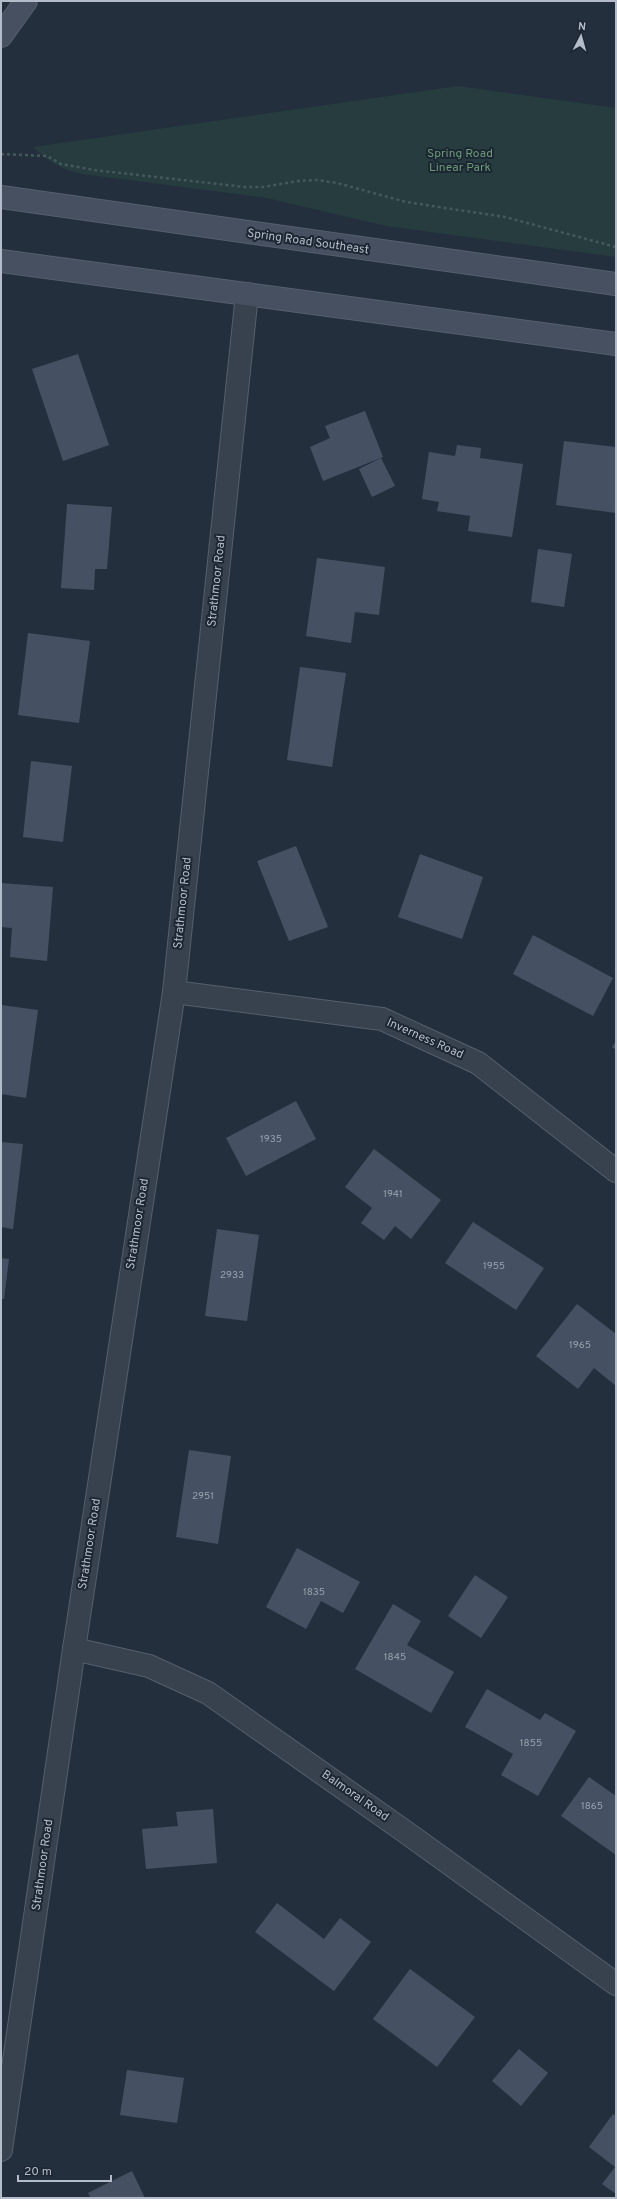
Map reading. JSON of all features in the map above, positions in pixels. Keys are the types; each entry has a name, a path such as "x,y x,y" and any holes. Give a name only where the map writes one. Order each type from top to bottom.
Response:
{"main road":[{"path":"1,36 26,1"},
{"name":"Spring Road Southeast","path":"1,197 616,284"},
{"path":"1,261 616,344"}],"street":[{"name":"Strathmoor Road","path":"1,2150 74,1649 174,992 248,294"},
{"name":"Inverness Road","path":"174,992 382,1019 478,1063 616,1171"},
{"name":"Balmoral Road","path":"74,1649 149,1666 208,1693 401,1828 616,1984"}],"path":[{"path":"1,154 46,156 61,164 94,170 245,187 263,187 298,181 317,180 337,183 406,202 505,217 616,247"}],"green space":[{"name":"Spring Road Linear Park","path":"458,86 616,108 616,257 386,226 267,198 82,174 55,164 33,147"}],"building":[{"path":"78,354 109,445 63,461 32,369"},
{"path":"365,411 383,457 323,481 310,447 330,438 325,426"},
{"path":"564,441 616,447 616,513 556,505"},
{"path":"457,445 481,448 480,458 523,464 512,537 468,531 470,516 437,511 439,502 422,499 429,452 455,456"},
{"path":"381,458 395,486 372,497 359,469"},
{"path":"67,504 112,507 107,569 95,569 94,590 61,588"},
{"path":"538,549 572,554 564,607 531,602"},
{"path":"317,558 385,567 379,615 355,612 351,643 306,636"},
{"path":"28,633 90,641 79,723 18,715"},
{"path":"300,667 346,673 332,767 287,760"},
{"path":"31,761 72,766 63,842 23,837"},
{"path":"296,846 328,927 289,941 257,861"},
{"path":"420,854 483,877 462,939 398,917"},
{"path":"1,883 53,887 47,961 10,957 12,928 1,927"},
{"path":"533,935 613,978 593,1016 513,974"},
{"path":"1,1005 38,1010 26,1098 1,1094"},
{"path":"616,1041 616,1050 612,1047"},
{"path":"296,1101 316,1139 246,1176 226,1138"},
{"path":"1,1142 23,1144 13,1229 1,1227"},
{"path":"374,1149 441,1200 411,1239 395,1226 384,1240 361,1223 372,1208 345,1187"},
{"path":"473,1222 544,1268 516,1310 445,1263"},
{"path":"217,1229 259,1235 247,1321 205,1316"},
{"path":"1,1258 9,1259 4,1299 1,1299"},
{"path":"577,1304 616,1334 616,1386 594,1368 578,1389 536,1356"},
{"path":"189,1450 231,1456 218,1544 176,1537"},
{"path":"297,1548 360,1582 343,1613 321,1601 306,1629 266,1607"},
{"path":"475,1575 508,1597 481,1638 448,1616"},
{"path":"393,1604 421,1621 407,1645 454,1672 431,1713 355,1669"},
{"path":"487,1689 540,1720 545,1713 576,1731 538,1796 501,1775 513,1754 465,1727"},
{"path":"589,1777 616,1796 616,1855 561,1816"},
{"path":"213,1809 217,1863 146,1869 142,1829 178,1826 176,1812"},
{"path":"277,1903 324,1939 340,1918 371,1942 334,1991 255,1932"},
{"path":"410,1969 475,2017 437,2067 373,2019"},
{"path":"519,2049 548,2073 521,2106 492,2081"},
{"path":"127,2070 184,2078 177,2123 120,2115"},
{"path":"613,2114 616,2116 616,2194 602,2184 615,2167 589,2147"},
{"path":"132,2171 145,2198 91,2198 88,2193"}]}
